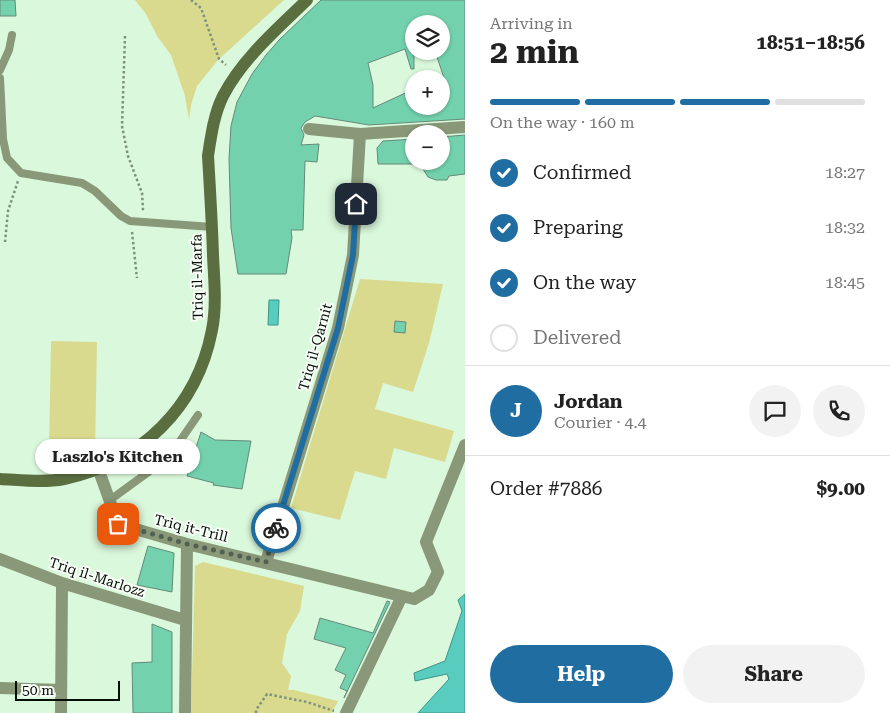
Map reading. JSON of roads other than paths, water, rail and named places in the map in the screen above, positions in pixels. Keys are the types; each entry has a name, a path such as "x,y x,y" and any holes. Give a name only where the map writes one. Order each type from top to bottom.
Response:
{"main road":[{"name":"Triq il-Marfa","path":"0,479 32,481 63,479 98,468 125,456 142,445 166,424 184,401 198,376 212,330 215,300 208,156 211,135 222,98 236,75 274,32 307,0"}],"street":[{"path":"309,129 360,134 465,127"},
{"name":"Triq il-Qarnit","path":"266,562 338,328 353,255 360,134"},
{"path":"346,713 402,596 414,598 429,590 438,572 426,542 465,445"},
{"name":"Triq it-Trill","path":"98,468 118,524 187,544 402,596"},
{"path":"185,713 187,544"},
{"name":"Triq il-Marlozz","path":"0,559 62,584 185,620"},
{"path":"61,713 62,584"},
{"path":"0,688 61,690"}],"lane":[{"path":"0,70 9,50 12,35"},
{"path":"0,78 3,139 7,158 20,172 82,183 95,191 121,216 130,221 212,227"},
{"path":"110,500 169,457 198,415"}],"water":[{"path":"269,300 279,300 278,325 268,325"},
{"path":"465,594 465,713 418,713 449,679 447,674 415,681 414,673 445,661 462,611 458,600"}],"place":[{"name":"Laszlo's Kitchen","path":"118,524"}]}
